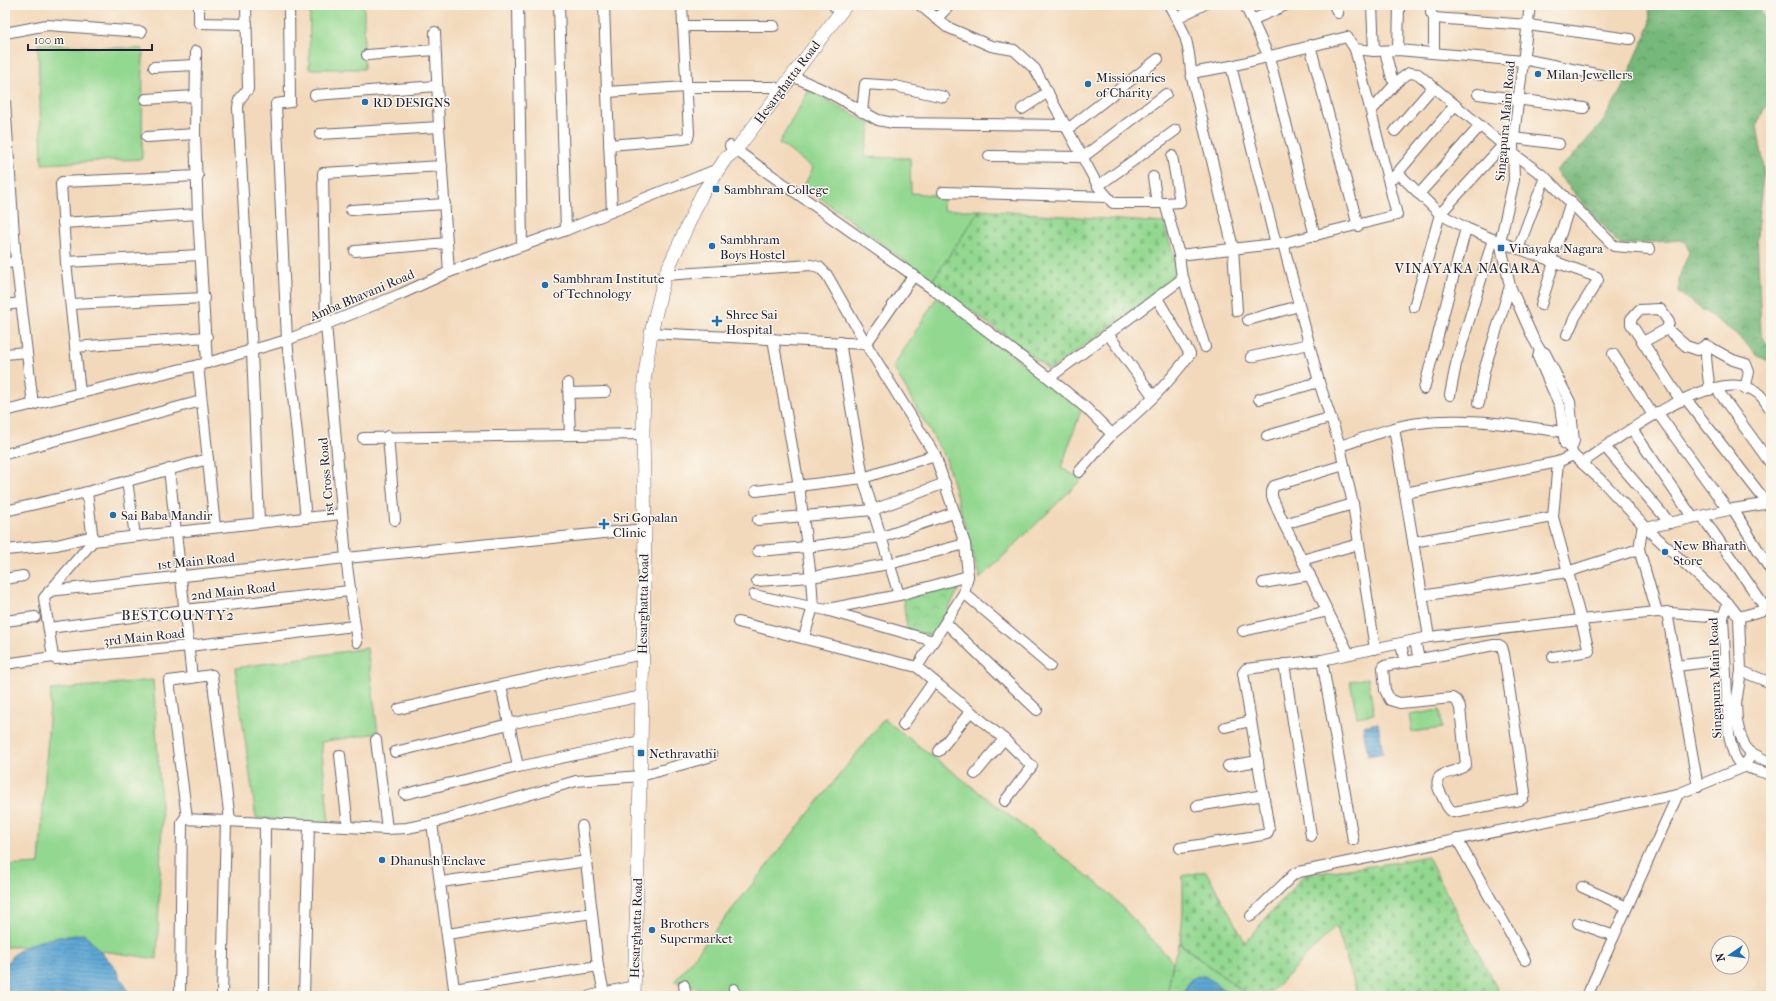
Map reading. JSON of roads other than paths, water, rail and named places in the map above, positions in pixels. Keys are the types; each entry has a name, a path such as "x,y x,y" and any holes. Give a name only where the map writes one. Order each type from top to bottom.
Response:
{"main road":[{"name":"Hesarghatta Road","path":"777,90 792,76 838,6"},
{"name":"Hesarghatta Road","path":"634,991 641,776 644,382 651,333 665,274 702,194 731,151 838,6"}],"street":[{"path":"199,5 199,23 246,24"},
{"path":"246,5 248,89 239,100 238,108 252,351 259,522"},
{"path":"289,5 290,102 276,104 287,340 306,518"},
{"path":"518,5 522,245"},
{"path":"559,5 566,230"},
{"path":"604,5 612,211"},
{"path":"609,145 683,140 688,138 690,133 682,5"},
{"path":"920,5 947,27 991,46 1014,50 1035,69 1098,186 1106,197 1116,203 1180,202 1172,156"},
{"path":"936,19 950,5"},
{"path":"1168,5 1177,18 1189,46 1191,73 1233,248 1237,311"},
{"path":"1177,18 1203,5"},
{"path":"1245,5 1269,57 1315,236"},
{"path":"1252,20 1286,5"},
{"path":"1372,5 1374,51"},
{"path":"1398,50 1399,5"},
{"path":"1431,5 1431,13 1434,18 1434,53"},
{"name":"Singapura Main Road","path":"1530,5 1514,138 1514,180 1496,241 1510,286 1540,350 1545,353 1565,404 1574,441 1572,452"},
{"path":"1434,18 1528,25 1630,38"},
{"path":"5,33 48,25 142,32"},
{"path":"683,26 774,26"},
{"path":"434,32 449,272"},
{"path":"1178,255 1280,244 1358,226 1397,215 1355,48 1347,36 1269,57 1191,73"},
{"path":"1310,45 1358,226"},
{"path":"1355,48 1374,51 1398,50 1523,60 1601,75"},
{"path":"367,55 435,50"},
{"path":"1385,51 1392,79 1398,81"},
{"path":"196,52 195,134 198,176 200,255 206,337 202,364 201,401 215,527"},
{"path":"792,76 826,91 878,120 893,123 1067,127 1158,59"},
{"path":"154,67 196,65"},
{"path":"1231,66 1329,418 1340,446 1353,504 1376,649"},
{"path":"1371,111 1398,81 1412,72 1418,74 1514,154 1545,177 1614,246 1650,249"},
{"path":"862,112 865,84 895,86 944,98"},
{"path":"315,95 437,86"},
{"path":"608,92 686,87 777,90"},
{"path":"1395,131 1433,87"},
{"path":"1022,109 1048,92"},
{"path":"989,156 1083,157 1166,94"},
{"path":"1478,94 1584,108"},
{"path":"146,99 196,96"},
{"path":"5,102 9,214 17,262 33,405"},
{"path":"1388,182 1398,173 1455,105"},
{"path":"1419,194 1480,126"},
{"path":"320,134 439,127"},
{"path":"1098,186 1176,130"},
{"path":"147,137 195,134"},
{"path":"1514,138 1559,144"},
{"path":"1414,307 1440,214 1503,145"},
{"path":"731,151 914,275 1049,378 1086,408 1112,434"},
{"name":"1st Cross Road","path":"357,642 349,591 326,324 323,173 442,166"},
{"name":"Amba Bhavani Road","path":"5,411 202,364 287,340 401,294 449,272 566,230 718,169"},
{"path":"1398,173 1440,214 1466,228 1496,241 1598,279 1575,317 1567,335"},
{"path":"80,393 66,262 62,182 198,176"},
{"path":"1153,177 1205,347"},
{"path":"1518,249 1545,177"},
{"path":"943,192 1106,197"},
{"path":"1541,305 1570,201"},
{"path":"351,210 445,204"},
{"path":"63,223 198,214"},
{"path":"1424,389 1466,228"},
{"path":"1450,395 1456,364 1496,241"},
{"path":"355,251 447,243"},
{"path":"66,262 200,255"},
{"path":"5,263 17,262"},
{"path":"665,274 810,265 819,268 827,275 866,344 935,456 945,483 953,513 965,544 968,576 964,593 917,667"},
{"path":"866,344 914,275"},
{"path":"1049,378 1183,277"},
{"path":"1480,403 1484,372 1510,286"},
{"path":"71,304 204,298"},
{"path":"1079,472 1112,434 1153,396 1190,354 1157,298"},
{"path":"5,305 21,303"},
{"path":"1248,320 1299,306"},
{"path":"1667,330 1669,322 1660,308 1639,310 1630,322 1642,342 1683,400 1770,505"},
{"path":"1642,342 1667,330"},
{"path":"1667,330 1686,346 1698,350 1706,345"},
{"path":"651,333 773,338 866,344"},
{"path":"1108,334 1153,396"},
{"path":"75,347 206,337"},
{"path":"773,338 808,547 813,607 804,637"},
{"path":"840,342 863,478 899,595"},
{"path":"1251,357 1309,344"},
{"path":"1706,345 1733,360 1746,364 1749,372 1745,388"},
{"path":"1706,345 1705,360 1713,389 1771,464"},
{"path":"5,354 26,352"},
{"path":"1613,354 1655,414 1731,510 1771,571"},
{"path":"1259,399 1319,382"},
{"path":"1582,463 1655,414 1683,400 1713,389 1730,385 1745,388 1767,398 1771,410"},
{"path":"570,435 568,388 605,392"},
{"path":"5,454 201,401"},
{"name":"Singapura Main Road","path":"1565,404 1565,444 1645,526 1728,603 1739,617 1741,671 1736,704 1737,721 1745,746 1752,753"},
{"path":"1267,436 1329,418"},
{"path":"1340,446 1394,428 1418,423 1446,420 1518,426 1564,432"},
{"path":"1394,428 1429,637"},
{"path":"1632,429 1768,608 1739,617"},
{"path":"363,438 388,436 643,434"},
{"path":"388,436 395,520"},
{"path":"1605,447 1670,523"},
{"path":"1405,493 1558,462 1572,452"},
{"path":"756,491 863,478 935,456"},
{"path":"5,511 87,492 208,459"},
{"path":"1553,657 1590,651 1567,572 1554,517 1558,462"},
{"path":"1344,465 1274,486 1272,490 1272,497 1349,654"},
{"path":"168,469 192,678"},
{"path":"126,481 135,536"},
{"path":"758,520 873,510 945,483"},
{"path":"54,658 44,600 49,591 93,539 87,492"},
{"path":"1284,524 1353,504"},
{"path":"1698,787 1676,666 1662,612 1639,549 1645,526 1670,523 1731,510 1770,505"},
{"path":"758,551 808,547 882,537 953,513"},
{"path":"5,550 58,545 93,539 176,532 342,514"},
{"path":"1413,542 1554,517"},
{"name":"1st Main Road","path":"49,591 346,558 644,529"},
{"path":"757,581 811,577 889,564 965,544"},
{"path":"1302,560 1359,544"},
{"path":"1422,596 1567,572 1639,549"},
{"path":"1263,583 1310,575"},
{"path":"5,579 23,576"},
{"path":"826,610 899,595 968,576"},
{"name":"2nd Main Road","path":"49,628 185,610 349,591"},
{"path":"964,593 1050,666"},
{"path":"754,595 826,610 933,640"},
{"name":"Singapura Main Road","path":"1728,603 1723,617 1729,734 1731,751 1735,761 1744,767"},
{"path":"1244,630 1328,611"},
{"path":"1180,848 1267,834 1269,829 1243,673 1246,669 1322,660 1429,637 1581,620 1662,612 1723,617"},
{"path":"5,621 35,617"},
{"path":"738,622 804,637 917,667 1004,739 1032,766 1005,801"},
{"path":"946,622 1037,710"},
{"name":"3rd Main Road","path":"5,664 54,658 189,646 354,626"},
{"path":"1415,640 1419,660"},
{"path":"1401,644 1405,662"},
{"path":"1494,645 1499,645 1502,647 1524,784 1525,792 1523,798 1520,800 1464,811 1453,812 1449,810 1438,788 1439,777 1445,773 1462,769 1466,766 1460,708 1457,701 1452,698 1400,703 1390,700 1385,690 1382,668 1384,666 1419,660 1494,645"},
{"path":"399,709 642,654"},
{"path":"1322,660 1353,840"},
{"path":"1676,666 1725,660"},
{"path":"1284,664 1311,836"},
{"path":"1741,671 1771,683"},
{"path":"187,818 169,681 212,675 228,820 222,996"},
{"path":"903,725 934,681"},
{"path":"501,685 518,768"},
{"path":"395,752 509,724 642,696"},
{"path":"940,752 970,712"},
{"path":"1225,727 1251,721"},
{"path":"975,774 1004,739"},
{"path":"376,740 387,829"},
{"path":"405,794 641,741"},
{"path":"1251,916 1296,873 1678,794 1744,767 1752,753 1765,760 1771,761"},
{"path":"340,754 348,827"},
{"path":"180,996 182,822 187,818 387,829 407,828 432,823 576,782 641,776 712,756"},
{"path":"1228,766 1258,761"},
{"path":"1744,767 1771,775"},
{"path":"1587,996 1678,794"},
{"path":"1197,806 1264,795"},
{"path":"264,996 265,822"},
{"path":"432,823 455,992 598,966"},
{"path":"304,996 309,825"},
{"path":"582,826 598,966 604,992"},
{"path":"1457,839 1525,960"},
{"path":"441,882 586,861"},
{"path":"1582,888 1627,907"},
{"path":"448,934 592,913"},
{"path":"1578,923 1614,936"},
{"path":"684,985 686,996"},
{"path":"590,996 604,992 634,991"}],"water":[{"path":"1378,723 1383,753 1368,756 1363,726"},
{"path":"84,934 114,966 131,996 5,996 5,968 12,957 20,950 40,941"},
{"path":"1201,975 1213,981 1230,996 1181,996 1191,979"}],"place":[{"name":"Milan Jewellers","path":"1538,74"},
{"name":"Missionaries of Charity","path":"1088,84"},
{"name":"RD DESIGNS","path":"365,102"},
{"name":"Sambhram College","path":"716,189"},
{"name":"Sambhram Boys Hostel","path":"712,246"},
{"name":"Vinayaka Nagara","path":"1501,248"},
{"name":"Sambhram Institute of Technology","path":"545,285"},
{"name":"Shree Sai Hospital","path":"717,321"},
{"name":"Sai Baba Mandir","path":"113,515"},
{"name":"Sri Gopalan Clinic","path":"604,524"},
{"name":"New Bharath Store","path":"1665,552"},
{"name":"Nethravathi","path":"641,753"},
{"name":"Dhanush Enclave","path":"382,860"},
{"name":"Brothers Supermarket","path":"652,930"}],"district":[{"name":"VINAYAKA NAGARA","path":"1468,268"},
{"name":"BESTCOUNTY2","path":"178,615"}]}
